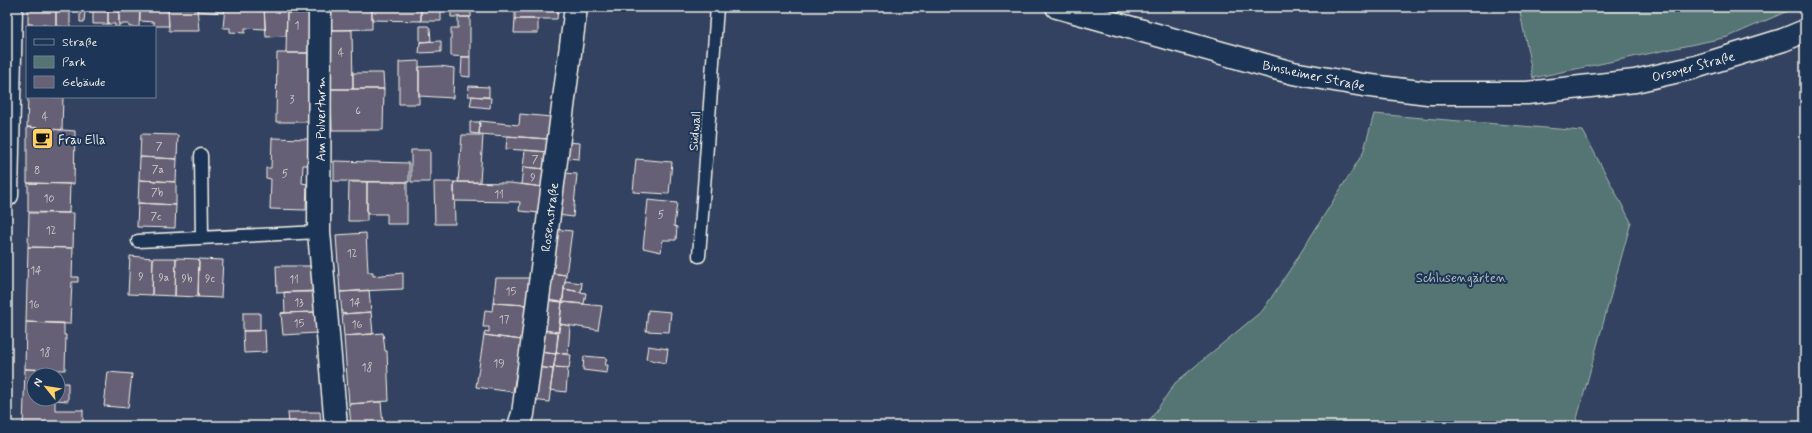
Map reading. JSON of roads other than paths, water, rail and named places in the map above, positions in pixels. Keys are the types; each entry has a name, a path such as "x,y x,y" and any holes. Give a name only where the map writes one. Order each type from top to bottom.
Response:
{"main road":[{"path":"7,195 11,7"},
{"name":"Am Pulverturm","path":"320,7 319,232 336,426"},
{"name":"Rosenstraße","path":"519,426 523,414 576,7"},
{"name":"Binsheimer Straße","path":"1057,7 1293,73 1363,85 1428,93 1528,93 1578,88"},
{"name":"Orsoyer Straße","path":"1578,88 1635,81 1692,68 1783,40 1805,31"}],"lane":[{"name":"Südwall","path":"699,256 717,7"},
{"path":"201,155 202,238"},
{"path":"138,241 319,232"}],"place":[{"name":"Frau Ella","path":"43,139"}],"park label":[{"name":"Schlusengärten","path":"1461,277"}]}
